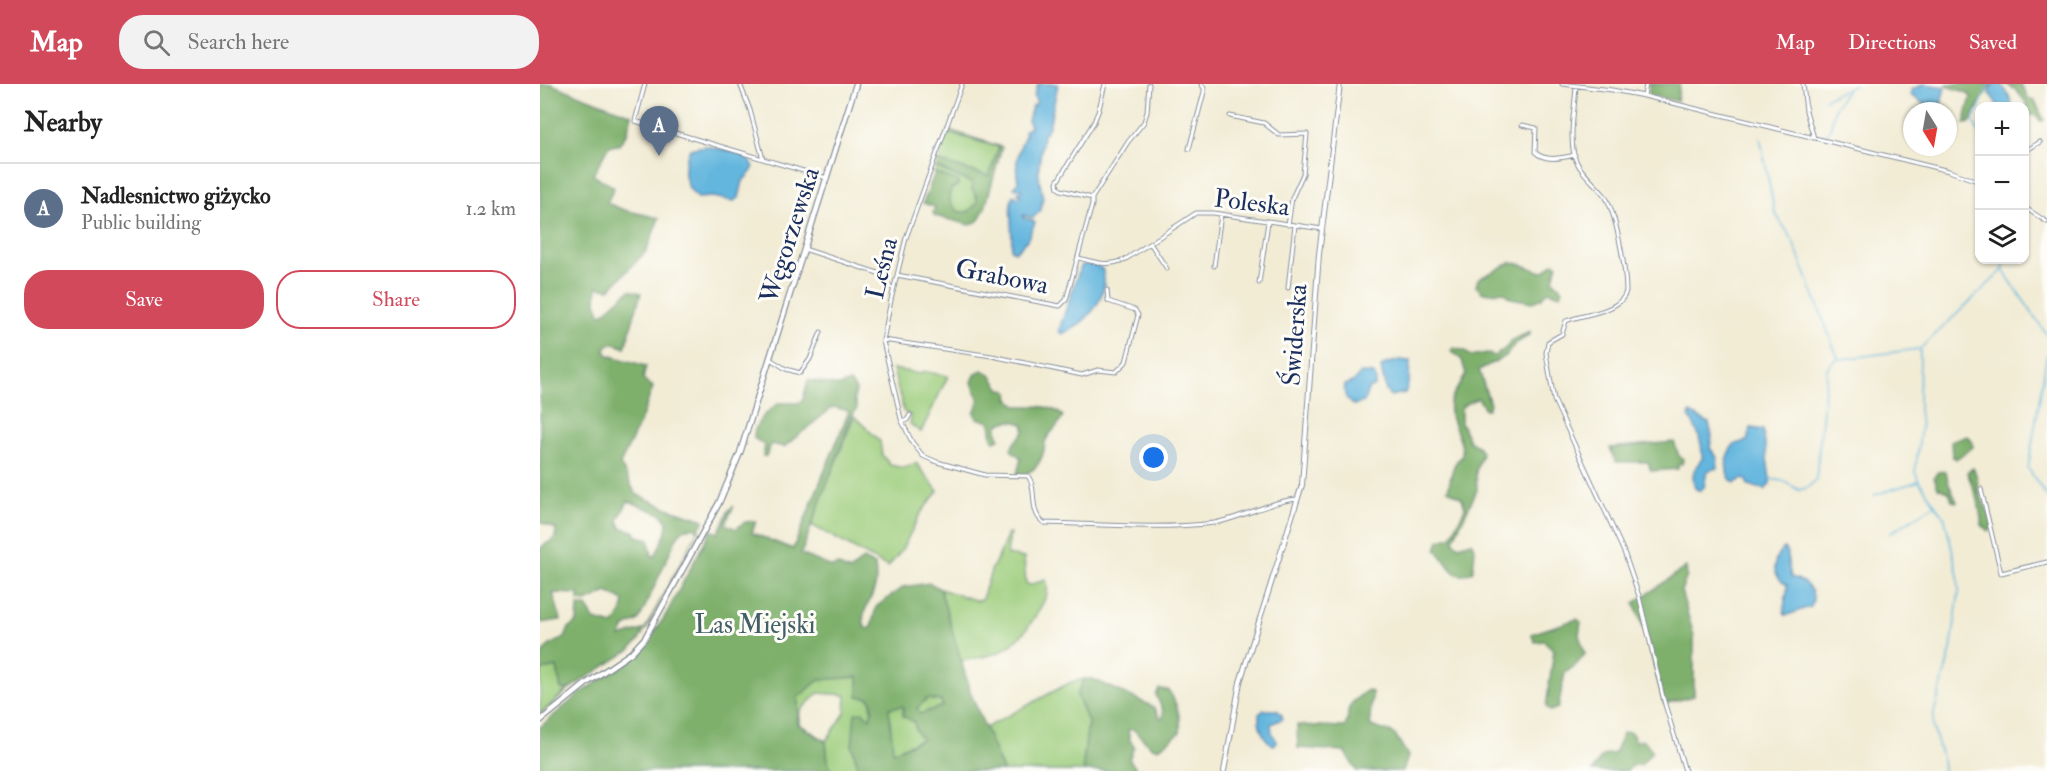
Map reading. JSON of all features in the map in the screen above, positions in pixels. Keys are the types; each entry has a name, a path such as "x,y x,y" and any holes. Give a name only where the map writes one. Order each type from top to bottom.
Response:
{"main road":[{"name":"Węgorzewska","path":"540,721 586,683 631,653 645,638 719,503 740,453 856,84"}],"street":[{"path":"645,84 635,121 827,178"},
{"path":"740,84 750,110 763,159"},
{"name":"Leśna","path":"962,84 906,238 883,340 902,422 918,451 928,459 985,475 1028,476 1032,484 1036,511 1044,523 1134,527 1200,524 1220,522 1298,499"},
{"path":"1092,198 1061,190 1057,182 1094,122 1105,84"},
{"path":"1079,258 1092,198 1128,141 1144,122 1149,84"},
{"path":"1189,149 1204,92 1200,84"},
{"name":"Świderska","path":"1224,771 1240,682 1298,499 1305,465 1317,285 1340,84"},
{"path":"1562,84 1644,96 1950,171 1975,180"},
{"path":"1644,96 1646,84"},
{"path":"1803,84 1806,111 1814,138"},
{"path":"1578,85 1573,131 1575,155 1579,165 1606,198 1611,208 1626,291 1624,298 1616,305 1566,321 1562,334 1548,342 1546,353 1551,392 1624,552 1639,596 1664,700 1685,771"},
{"path":"1230,116 1264,123 1279,135 1307,134 1303,174 1292,198 1288,225"},
{"path":"1522,125 1536,128 1535,152 1540,157 1575,155"},
{"path":"2029,149 2040,142"},
{"path":"2029,210 2047,222"},
{"name":"Poleska","path":"1079,258 1113,265 1126,259 1196,213 1210,212 1323,229"},
{"path":"1214,266 1221,214"},
{"path":"1259,283 1268,222"},
{"path":"1288,288 1295,225"},
{"path":"1150,243 1167,269"},
{"path":"804,249 878,273 885,278 890,287 894,288"},
{"name":"Grabowa","path":"897,275 1060,306 1066,300 1079,258"},
{"path":"883,340 1050,367 1082,375 1098,370 1116,372 1126,362 1138,315 1135,310 1108,302 1107,290"},
{"path":"770,359 786,369 800,373 810,359 821,332"},
{"path":"902,422 910,415"},
{"path":"1982,489 2001,573 2047,562"}],"green space":[{"name":"Las Miejski","path":"540,84 551,84 632,115 627,133 619,145 609,146 593,175 614,187 607,203 624,210 659,218 647,250 610,289 597,287 596,302 601,315 630,290 641,293 625,348 614,343 607,345 605,351 608,355 646,366 643,379 653,387 639,425 620,464 636,494 667,508 704,520 696,535 698,531 695,527 683,530 677,537 639,620 625,627 620,637 645,629 639,640 630,650 572,687 540,715 568,689 561,689 557,667 542,670 540,678 543,652 565,638 569,628 577,622 578,606 587,606 594,620 614,625 622,611 624,601 607,592 586,602 579,601 579,594 553,593 561,620 540,623 540,548 555,538 556,529 540,522","holes":["628,501 661,514 667,522 665,535 655,556 652,556 649,539 637,536 634,531 621,528 618,520"]},
{"path":"1649,84 1680,84 1677,101 1649,95"},
{"path":"1946,84 1991,84 1981,102 1975,102 1975,112 1970,123 1964,124 1971,97 1968,93"},
{"path":"2006,84 2021,84 2029,99 2035,101 2044,120 2041,122 2037,116 2029,114 2029,102 2026,102 2016,90"},
{"path":"949,130 1002,147 985,208 978,221 970,225 935,216 933,213 935,207 923,203 935,173 958,181 958,185 952,188 949,198 959,212 968,212 977,203 972,183 937,168 937,161 989,176 999,147 948,133"},
{"path":"948,131 999,147 989,176 938,168 972,183 977,204 964,213 954,208 951,202 950,191 956,186 934,174"},
{"path":"1512,262 1543,272 1553,263 1557,264 1553,280 1563,290 1561,295 1548,291 1542,298 1533,302 1511,298 1504,292 1483,293 1476,286 1478,279"},
{"path":"1530,332 1530,335 1515,344 1506,356 1479,370 1490,404 1488,409 1485,409 1478,398 1461,408 1461,424 1469,441 1479,447 1482,453 1476,471 1477,490 1454,538 1454,542 1459,546 1472,542 1475,549 1473,571 1460,575 1451,569 1436,550 1439,540 1451,537 1465,508 1462,498 1448,490 1454,467 1462,457 1461,442 1452,420 1450,406 1452,397 1466,374 1462,360 1451,351 1454,348 1471,356 1487,353 1495,356 1507,347 1510,341"},
{"path":"893,369 922,374 923,371 948,376 921,432 910,424 911,416 903,411"},
{"path":"982,370 992,377 1001,389 1009,393 1008,398 1017,406 1053,409 1063,416 1046,440 1043,455 1038,464 1027,473 1017,474 1021,458 1011,450 1024,432 1024,425 1010,421 1000,424 997,426 997,433 1000,439 994,441 990,422 977,418 974,413 979,401 972,382 975,375"},
{"name":"Las Miejski","path":"808,380 840,386 850,382 856,390 854,399 857,408 852,416 801,554 832,567 837,565 850,571 863,559 875,565 875,587 863,619 866,629 871,628 876,607 903,587 930,583 940,589 971,694 1003,771 854,771 858,766 852,746 855,713 862,712 870,718 873,707 870,698 858,696 858,677 819,680 798,697 798,724 826,742 828,762 832,771 540,771 540,727 578,695 639,654 664,618 711,530 718,533 729,510 734,506 725,524 736,529 745,522 756,521 752,533 793,549 849,411 833,407 784,447 771,444 766,456 763,456 765,446 754,438 754,433 759,422 779,403 798,403 803,400","holes":["927,699 941,701 943,706 920,714 917,708","903,706 903,716 914,722 916,731 922,739 893,752 889,708"]},
{"path":"854,416 880,441 882,455 890,465 904,468 916,463 938,491 920,514 902,550 888,567 811,525"},
{"path":"1967,436 1972,441 1973,447 1956,459 1952,457 1951,441"},
{"path":"1674,442 1679,456 1683,459 1682,464 1678,464 1678,469 1651,471 1648,462 1616,462 1610,448"},
{"path":"1973,468 1979,491 1991,518 1992,528 1988,531 1982,525 1978,500 1967,472"},
{"path":"1946,471 1957,502 1952,501 1949,492 1938,488 1934,477 1938,472"},
{"path":"1008,533 1010,534 1007,555 1024,558 1026,583 1029,585 1046,580 1046,596 1031,623 1011,645 997,653 961,662 940,589 978,601 982,599 992,568"},
{"path":"1686,567 1687,576 1681,591 1694,636 1694,696 1664,704 1646,634 1634,603"},
{"path":"1577,619 1581,622 1579,635 1585,654 1565,673 1558,708 1550,711 1546,707 1554,650 1544,641 1535,642 1531,634"},
{"path":"557,667 561,689 569,689 540,714 542,670"},
{"path":"858,677 869,698 872,712 870,719 852,746 858,766 854,771 832,771 828,762 826,742 798,725 798,697 819,680","holes":["818,693 846,695 845,713 826,741 799,724 800,711"]},
{"path":"1084,679 1077,695 1088,722 1084,771 1003,771 985,728 1071,682"},
{"path":"1084,679 1093,679 1154,707 1160,718 1163,718 1163,711 1156,695 1159,689 1168,690 1178,710 1180,732 1158,749 1150,746 1133,729 1128,730 1134,747 1129,759 1138,771 1084,771 1088,722 1077,695"},
{"path":"1368,690 1372,692 1371,726 1396,736 1408,756 1403,771 1357,771 1344,751 1298,748 1297,725 1344,727 1350,706"},
{"path":"927,699 941,701 943,706 920,714 916,708"},
{"path":"903,706 914,721 916,731 922,739 892,752 889,708"},
{"path":"1629,732 1635,741 1644,740 1652,751 1641,765 1634,765 1626,771 1592,771 1602,757 1613,754 1623,733"}],"water":[{"path":"1038,84 1058,84 1049,127 1043,135 1039,178 1043,197 1041,210 1033,218 1023,215 1023,218 1035,223 1027,240 1015,252 1011,249 1011,201 1013,195 1021,197 1018,193 1021,189 1014,188 1018,181 1018,156 1026,134 1024,131 1030,127 1028,121 1032,106 1037,104 1034,96"},
{"path":"1924,84 1945,87 1942,102 1922,102 1911,95 1911,90"},
{"path":"1993,84 2000,84 2011,102 1995,102 1989,92"},
{"path":"705,146 739,154 754,167 743,181 739,198 734,201 712,197 698,198 689,188 685,175 687,155 690,149"},
{"path":"1082,265 1098,266 1103,270 1104,285 1101,297 1093,311 1081,323 1061,334 1059,330 1079,271"},
{"path":"1399,360 1410,361 1409,381 1405,393 1390,396 1386,391 1381,368 1383,365"},
{"path":"1361,373 1374,374 1375,386 1368,389 1364,402 1354,405 1346,396 1345,385 1354,381"},
{"path":"1690,413 1709,423 1712,436 1710,448 1717,457 1718,468 1707,471 1704,487 1699,491 1695,488 1693,476 1702,459 1702,447 1689,416"},
{"path":"1751,428 1763,430 1770,479 1770,484 1765,490 1748,485 1746,480 1742,479 1735,483 1727,471 1730,450 1736,444 1747,441"},
{"path":"1784,548 1788,553 1791,577 1809,587 1813,596 1811,607 1785,615 1787,585 1778,577 1775,567 1777,557"},
{"path":"1264,710 1277,710 1282,715 1282,719 1271,724 1272,733 1277,742 1273,745 1266,739 1260,728 1259,714"}],"waterway":[{"path":"1825,99 1855,84"},
{"path":"1981,102 1989,84"},
{"path":"1823,136 1830,130 1835,107 1848,88"},
{"path":"1975,117 1973,122 1975,125"},
{"path":"1760,137 1775,213 1792,239 1838,358"},
{"path":"2004,264 2003,270 2047,335"},
{"path":"1943,771 1942,757 1933,728 1934,713 1951,650 1959,592 1958,576 1945,519 1915,472 1921,427 1920,349 2003,270"},
{"path":"1770,479 1783,481 1799,490 1809,487 1816,479 1827,369 1834,360 1918,349"},
{"path":"2047,354 2028,468 2047,497"},
{"path":"1874,495 1919,481"},
{"path":"1890,533 1935,505"}],"place":[{"name":"Nadlesnictwo giżycko","path":"659,156"}]}
